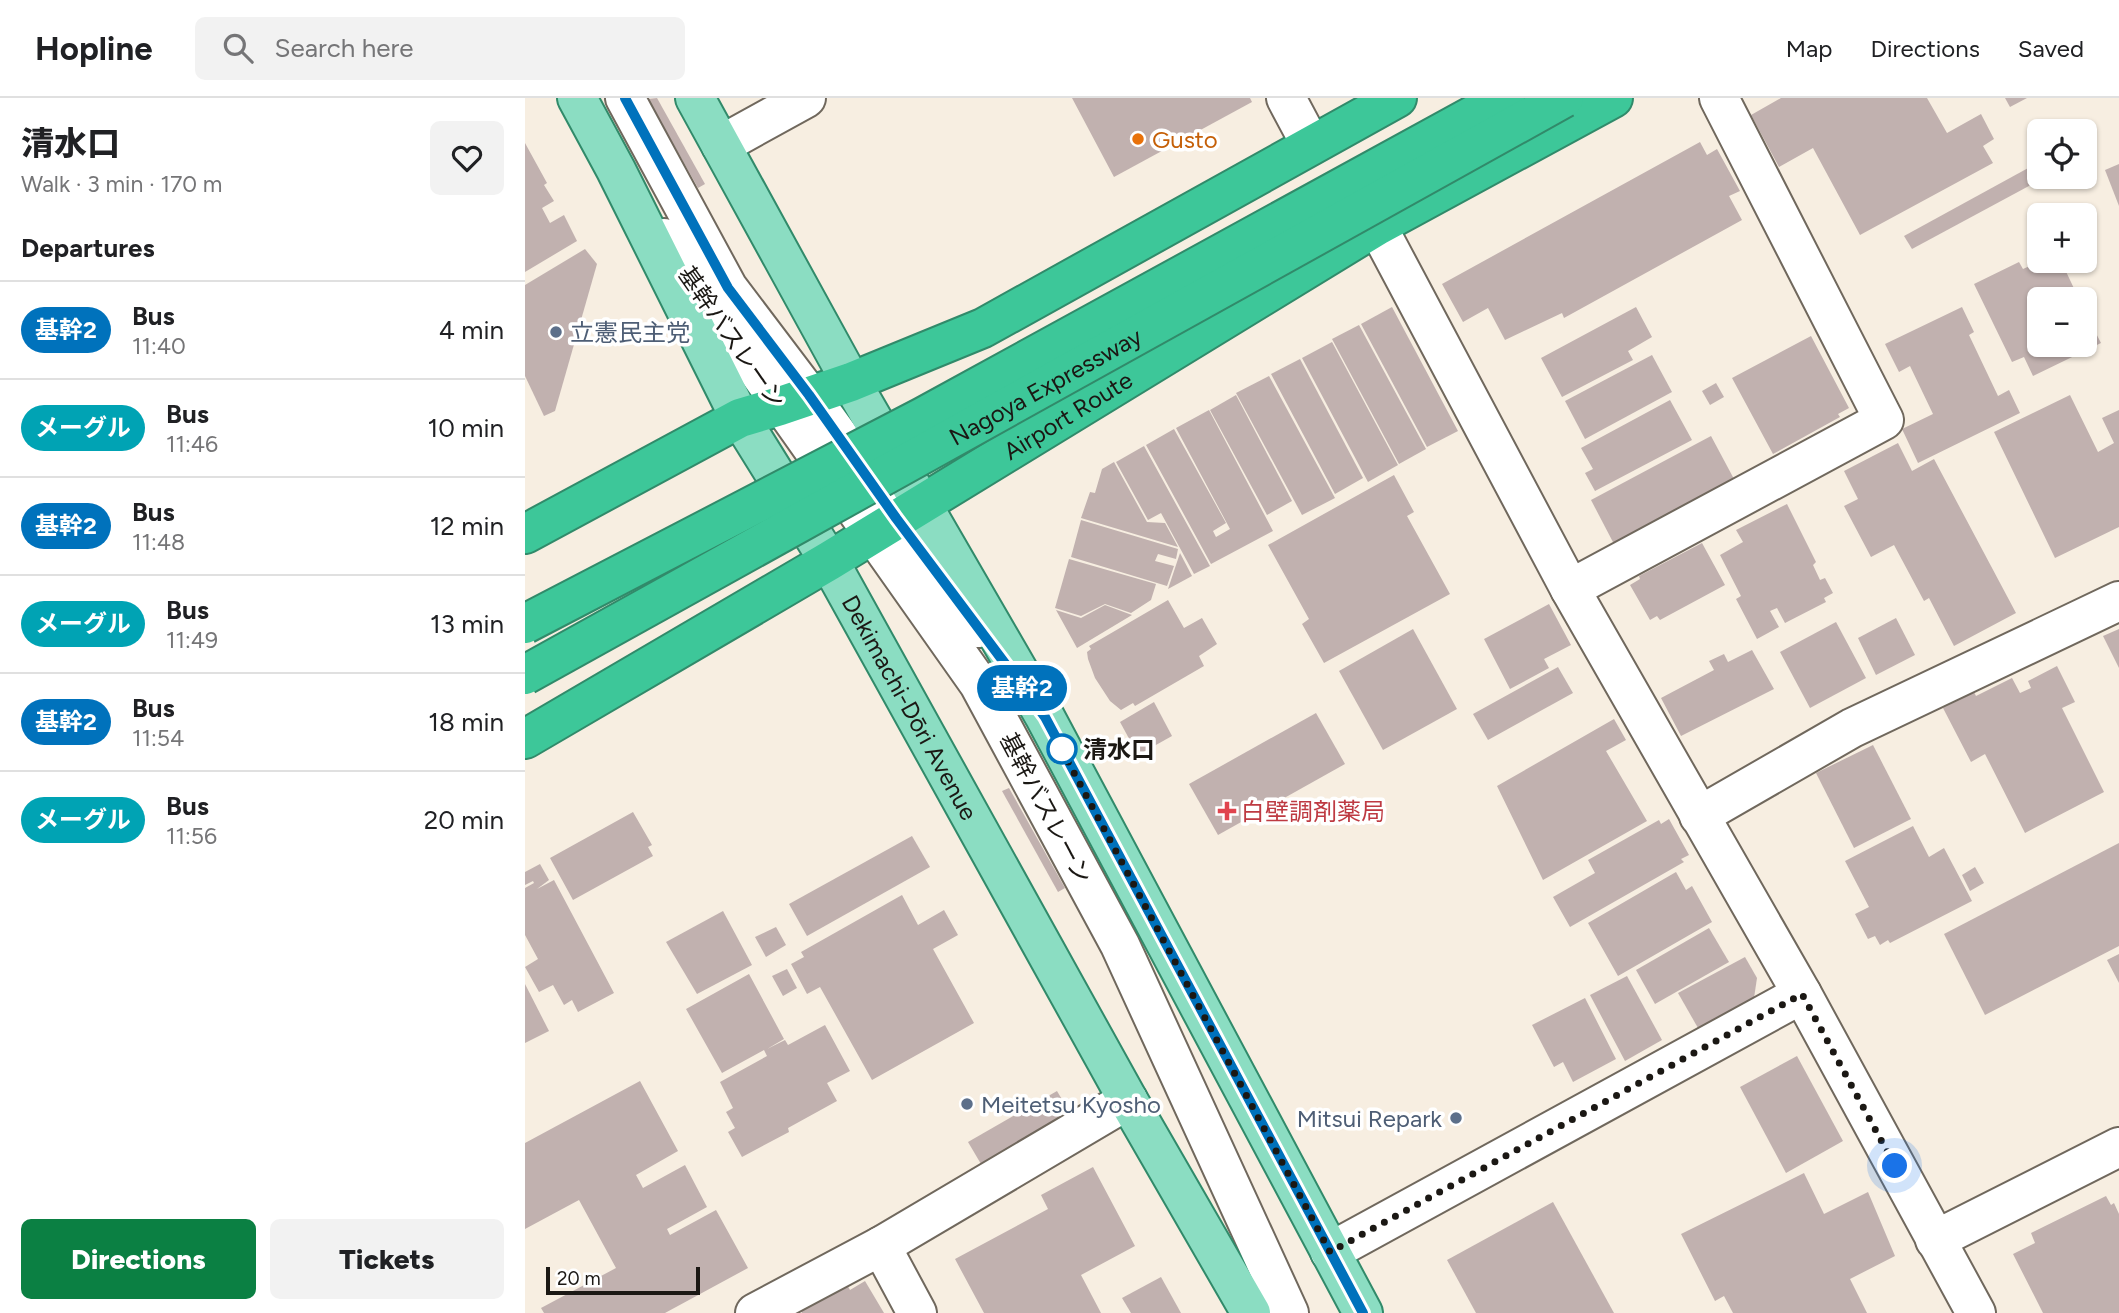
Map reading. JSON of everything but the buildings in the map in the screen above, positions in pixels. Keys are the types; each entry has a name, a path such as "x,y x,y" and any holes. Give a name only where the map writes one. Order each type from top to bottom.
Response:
{"highway":[{"path":"525,534 740,418 852,382 983,328 1397,98"},
{"name":"Nagoya Expressway","path":"525,624 923,417 1505,98"},
{"name":"Nagoya Expressway","path":"525,675 1564,98"},
{"name":"Airport Route","path":"525,740 829,561 1377,226 1613,98"}],"main road":[{"name":"Dekimachi-Dōri Avenue","path":"577,98 740,418 829,561 1128,1100 1251,1313"},
{"path":"695,98 852,382 897,518 1045,717 1363,1313"}],"street":[{"name":"基幹バスレーン","path":"625,98 728,288 795,401"},
{"path":"721,145 806,98"},
{"path":"1286,98 1311,145"},
{"path":"1570,589 1884,420 1719,98"},
{"name":"基幹バスレーン","path":"616,170 795,401 897,518 979,684 1120,944 1289,1313"},
{"path":"1377,226 1570,589 1802,994 1976,1313"},
{"path":"1699,816 1852,728 2119,601"},
{"path":"1330,1252 1802,994"},
{"path":"755,1313 881,1247 1128,1100"},
{"path":"1935,1240 2119,1147"},
{"path":"881,1247 917,1313"}],"bus line":[{"name":"基幹2","path":"625,98 728,288 1045,717 1363,1313"}],"place":[{"name":"Gusto","path":"1138,139"},
{"name":"立憲民主党","path":"556,332"},
{"name":"清水口","path":"1062,749"},
{"name":"白壁調剤薬局","path":"1227,811"},
{"name":"Meitetsu Kyosho","path":"967,1104"},
{"name":"Mitsui Repark","path":"1456,1118"}],"route":[{"path":"1062,749 1056,739 1330,1252 1802,994 1895,1166"}]}
